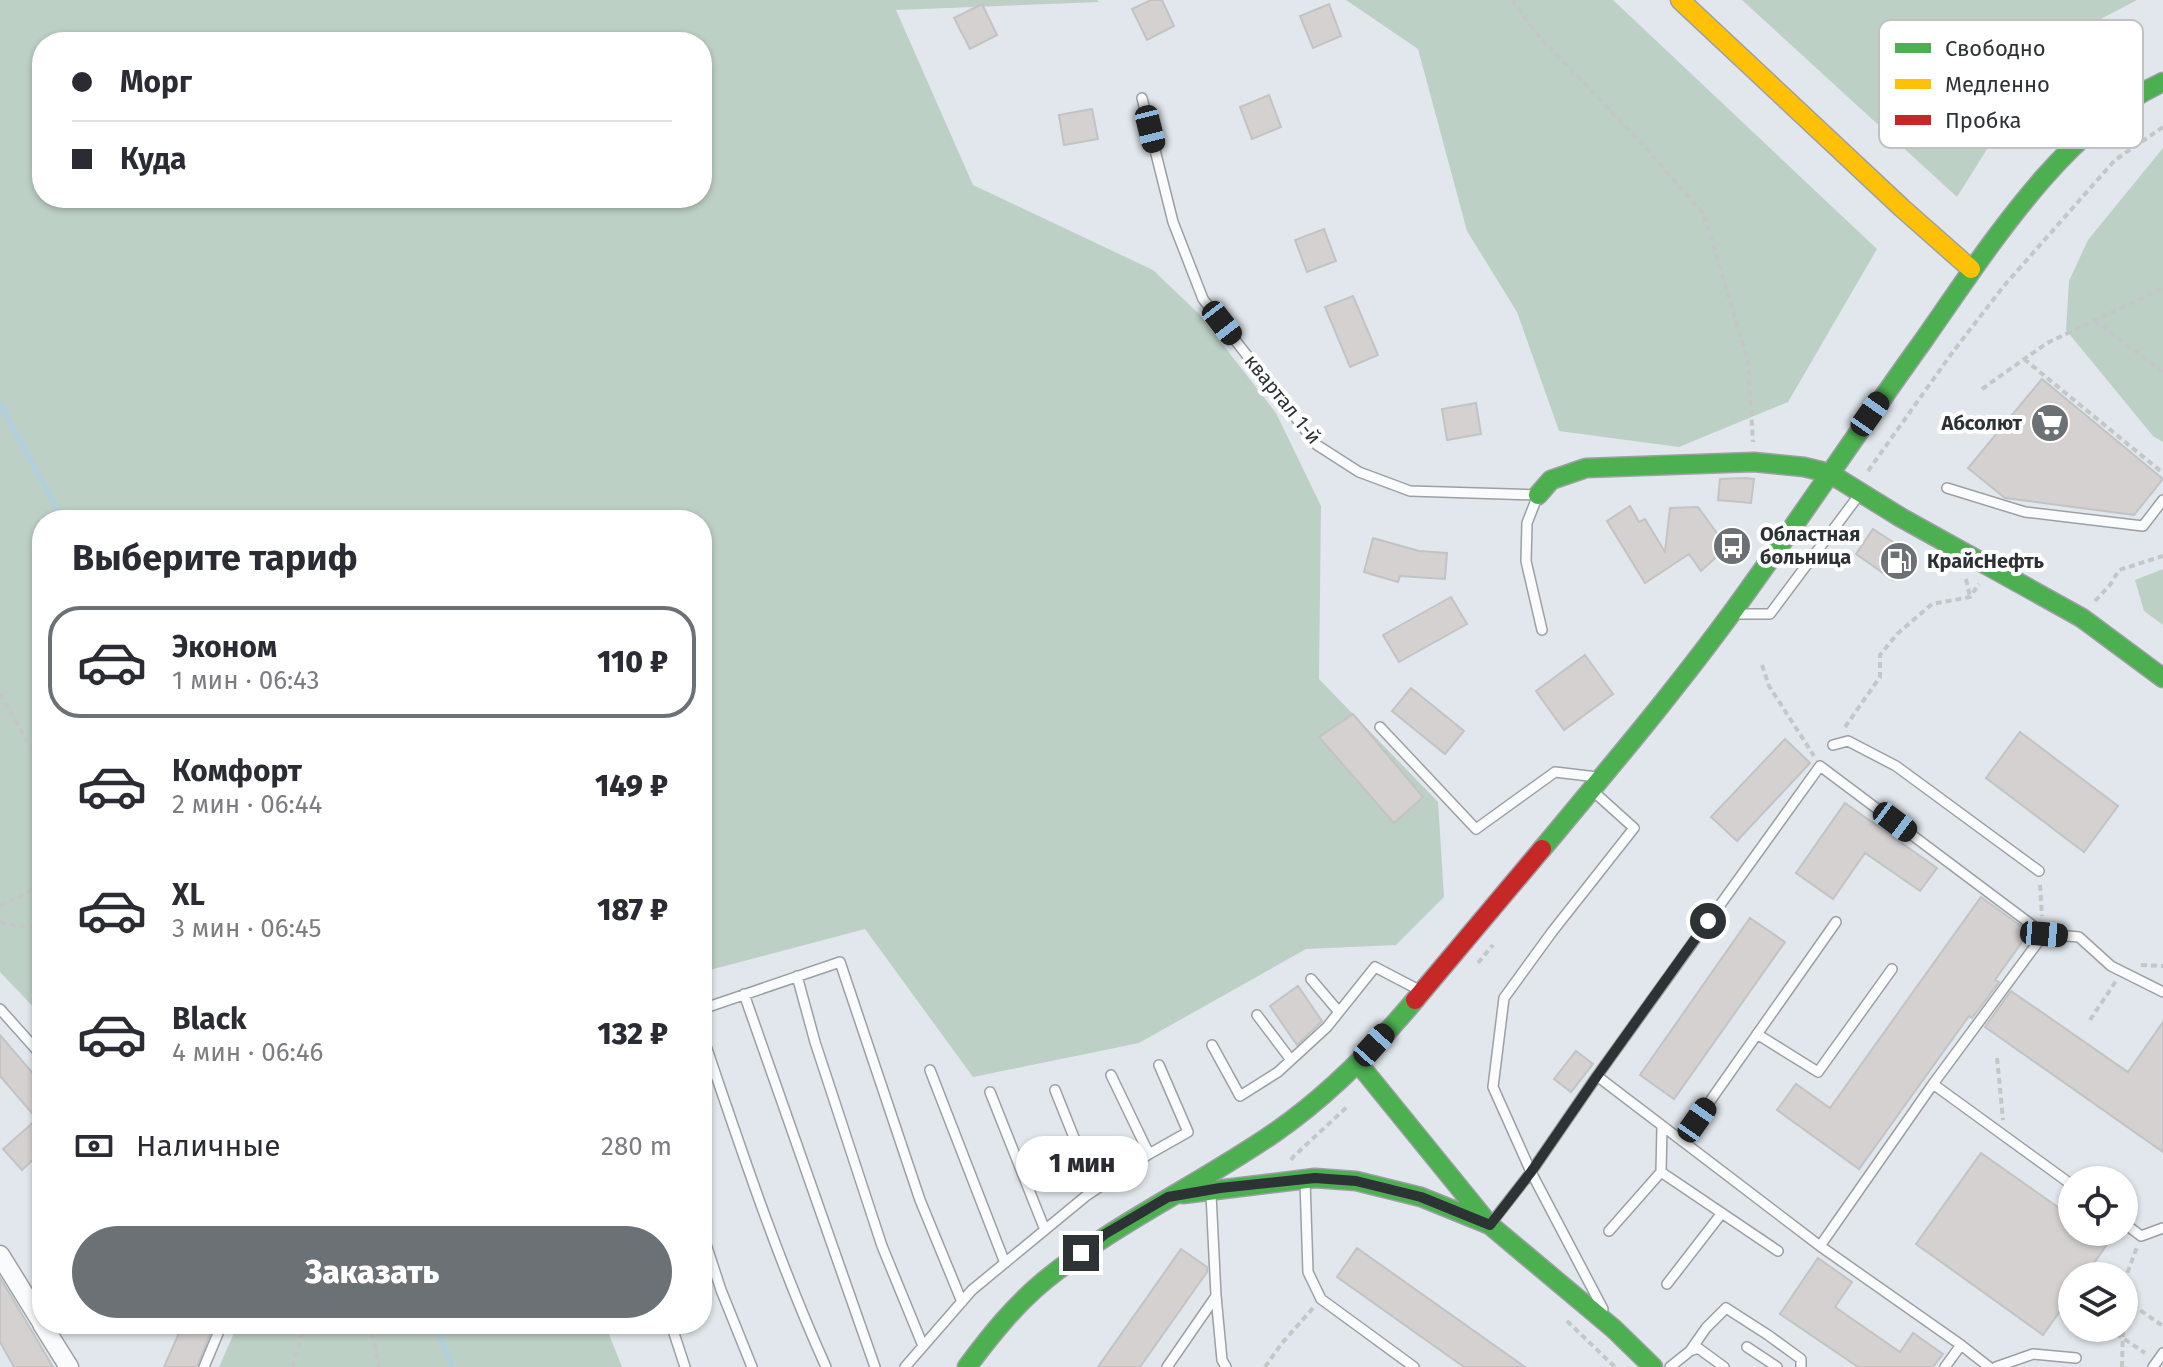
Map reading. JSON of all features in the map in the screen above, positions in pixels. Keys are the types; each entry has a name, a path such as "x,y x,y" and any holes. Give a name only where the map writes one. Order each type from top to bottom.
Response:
{"street":[{"path":"1680,0 1971,269"},
{"path":"2143,92 2163,82"},
{"path":"967,1367 1012,1310 1056,1271 1105,1234 1278,1130 1318,1100 1358,1063 1422,992 1698,658 1768,563 1971,269 2023,201 2072,148"},
{"path":"1538,495 1551,480 1586,468 1754,462 1829,473 1862,486 1900,517 2082,618 2163,678"},
{"path":"1358,1063 1490,1225 1614,1329 1653,1367"},
{"path":"1168,1197 1315,1178 1356,1181 1435,1202 1490,1225"},
{"path":"0,1255 32,1308"},
{"path":"48,1334 69,1367"}],"lane":[{"name":"квартал 1-й","path":"1142,98 1173,222 1203,299 1317,445 1359,472 1410,491 1538,495"},
{"path":"1731,614 1770,614 1862,486"},
{"path":"1947,488 2025,512 2143,526 2163,500"},
{"path":"1538,495 1527,523 1526,561 1542,630"},
{"path":"1380,727 1476,829 1555,772 1596,784 1634,828 1504,998 1493,1087 1531,1172 1614,1329"},
{"path":"1833,745 1848,741 1896,766 2039,871"},
{"path":"1490,1225 1820,766 2044,934 2079,937 2111,966 2163,992"},
{"path":"1682,1141 1836,922"},
{"path":"1820,1246 1933,1084 2044,934"},
{"path":"712,1005 840,962 920,1200 962,1302"},
{"path":"1212,1045 1240,1096 1278,1072 1327,1027 1375,967 1422,992"},
{"path":"1757,1034 1818,1072 1892,969"},
{"path":"797,976 815,1042 877,1232 923,1346"},
{"path":"1311,979 1339,1012"},
{"path":"744,994 875,1367"},
{"path":"0,1009 32,1045"},
{"path":"1257,1015 1291,1060"},
{"path":"712,1063 762,1209 799,1307 826,1367"},
{"path":"905,1367 972,1290 1095,1190 1188,1132 1159,1065"},
{"path":"930,1070 1005,1263"},
{"path":"1111,1075 1149,1154"},
{"path":"1597,1076 1820,1246 1989,1367"},
{"path":"1933,1084 2058,1175"},
{"path":"1055,1090 1095,1190"},
{"path":"990,1092 1045,1230"},
{"path":"1609,1231 1661,1172 1662,1126"},
{"path":"1661,1172 1778,1251"},
{"path":"1305,1179 1308,1272 1314,1288 1321,1299 1414,1367"},
{"path":"1211,1190 1216,1296 1222,1360 1226,1367"},
{"path":"1667,1284 1722,1213"},
{"path":"2138,1234 2141,1236 2163,1228"},
{"path":"712,1263 752,1367"},
{"path":"1167,1367 1216,1296"},
{"path":"1670,1367 1683,1363 1706,1328 1726,1308 1801,1359 1801,1367"},
{"path":"204,1367 218,1334"},
{"path":"674,1334 685,1367"},
{"path":"1945,1367 1961,1345"},
{"path":"1747,1347 1777,1367"},
{"path":"1690,1351 1698,1348 1724,1367"},
{"path":"1996,1367 2033,1354 2076,1358"}],"path":[{"path":"1512,0 1538,35 1704,214 1748,361 1754,462"},
{"path":"2143,141 2163,127"},
{"path":"1862,486 1952,353 2003,287 2115,160 2132,148"},
{"path":"1982,389 2047,343 2163,288"},
{"path":"2094,320 2163,372"},
{"path":"2024,359 2163,473"},
{"path":"2088,609 2119,570 2163,556"},
{"path":"1833,745 1880,677 1880,655 1897,634 1932,604 1970,597 1981,581 1986,564"},
{"path":"1762,665 1769,686 1820,766"},
{"path":"0,694 32,749"},
{"path":"2039,871 2044,934"},
{"path":"0,906 32,890"},
{"path":"0,922 32,925"},
{"path":"1997,1058 2005,1137"},
{"path":"2131,1262 2141,1236"},
{"path":"2138,1309 2163,1326"},
{"path":"1265,1367 1308,1313"},
{"path":"1562,1317 1615,1367"},
{"path":"292,1367 303,1334"},
{"path":"372,1334 379,1367"},
{"path":"2122,1367 2123,1342"},
{"path":"2129,1342 2158,1361"}],"green space":[{"path":"0,0 1099,2 896,10 973,185 1153,270 1199,314 1276,413 1321,506 1319,679 1438,802 1444,897 1396,945 1306,949 1139,1043 973,1077 865,929 712,969 712,510 32,510 32,1006 0,972"},
{"path":"1346,0 1613,0 1877,249 1788,402 1679,447 1559,431 1517,312 1467,231 1418,49"},
{"path":"1742,0 2137,0 2099,20 1879,20 1879,126"},
{"path":"1904,148 1988,148 1957,197"},
{"path":"2163,148 2163,442 2153,436 2066,330 2069,281 2088,240"},
{"path":"2163,569 2163,625 2144,611 2135,580"},
{"path":"234,1334 609,1334 622,1367 219,1367"}],"building":[{"path":"1151,0 1162,0 1174,26 1147,40 1132,9"},
{"path":"982,4 997,35 970,49 954,18"},
{"path":"1329,4 1341,36 1313,48 1300,16"},
{"path":"1269,95 1281,127 1252,139 1240,107"},
{"path":"1092,109 1098,139 1064,145 1059,115"},
{"path":"1324,229 1336,261 1307,272 1295,240"},
{"path":"1353,296 1378,355 1350,367 1325,307"},
{"name":"Абсолют","path":"2042,379 2163,479 2134,515 2005,498 1968,468"},
{"path":"1476,403 1481,434 1447,440 1442,409"},
{"path":"1720,479 1754,479 1751,503 1718,500"},
{"path":"1630,506 1639,522 1645,519 1665,552 1670,508 1698,507 1727,547 1701,571 1689,554 1645,583 1607,521"},
{"path":"1873,529 1917,558 1893,580 1856,554"},
{"path":"1373,538 1419,551 1447,553 1445,579 1400,576 1398,582 1364,572"},
{"path":"1451,597 1467,624 1399,662 1383,635"},
{"path":"1585,655 1613,694 1564,730 1536,691"},
{"path":"1411,688 1464,731 1445,754 1392,711"},
{"path":"1353,714 1423,797 1394,823 1319,737"},
{"path":"2020,732 2118,806 2084,852 1986,778"},
{"path":"1785,739 1810,763 1737,841 1711,817"},
{"path":"1845,803 1937,868 1920,891 1865,853 1833,899 1796,873"},
{"path":"1981,897 2029,932 1995,980 1999,982 1972,1018 1969,1016 1859,1169 1777,1110 1796,1084 1830,1108"},
{"path":"1750,918 1785,942 1674,1099 1640,1075"},
{"path":"1298,986 1322,1021 1297,1045 1270,1006"},
{"path":"2011,991 2128,1072 2163,1022 2163,1152 1985,1027"},
{"path":"0,1035 32,1072 32,1113 0,1076"},
{"path":"1576,1051 1593,1064 1571,1092 1554,1079"},
{"path":"32,1123 32,1160 22,1170 3,1149"},
{"path":"1981,1153 2058,1207 2058,1246 2106,1246 2095,1262 2058,1262 2058,1314 2043,1335 1916,1244"},
{"path":"1357,1248 1525,1367 1464,1367 1337,1277"},
{"path":"1181,1249 1207,1267 1207,1272 1140,1367 1098,1367"},
{"path":"1818,1258 1852,1282 1835,1307 1900,1352 1913,1333 1943,1354 1933,1367 1858,1367 1780,1314"},
{"path":"0,1278 53,1367 14,1367 0,1342"},
{"path":"179,1334 210,1334 197,1367 164,1367"}],"waterway":[{"path":"0,404 58,510"},
{"path":"440,1334 452,1367"}],"traffic: fast":[{"path":"2143,93 2163,82"},
{"path":"1542,849 1725,623 1972,270 2028,196 2073,148"},
{"path":"1538,495 1551,480 1586,468 1754,462 1829,473 1900,517 2082,618 2163,678"},
{"path":"967,1367 1003,1322 1044,1281 1128,1222 1294,1119 1349,1071 1415,1000"},
{"path":"1358,1063 1484,1218"},
{"path":"1183,1194 1315,1178 1356,1181 1421,1197 1490,1225 1614,1329 1653,1367"}],"traffic: slow":[{"path":"1680,0 1971,269"}],"traffic: jam":[{"path":"1415,1000 1542,849"}],"place":[{"name":"Абсолют","path":"2050,423"},
{"name":"Областная больница","path":"1732,546"},
{"name":"КрайсНефть","path":"1899,561"}],"route":[{"path":"1081,1253 1105,1234 1168,1197 1315,1178 1356,1181 1421,1197 1490,1225 1531,1172 1708,921"}]}
